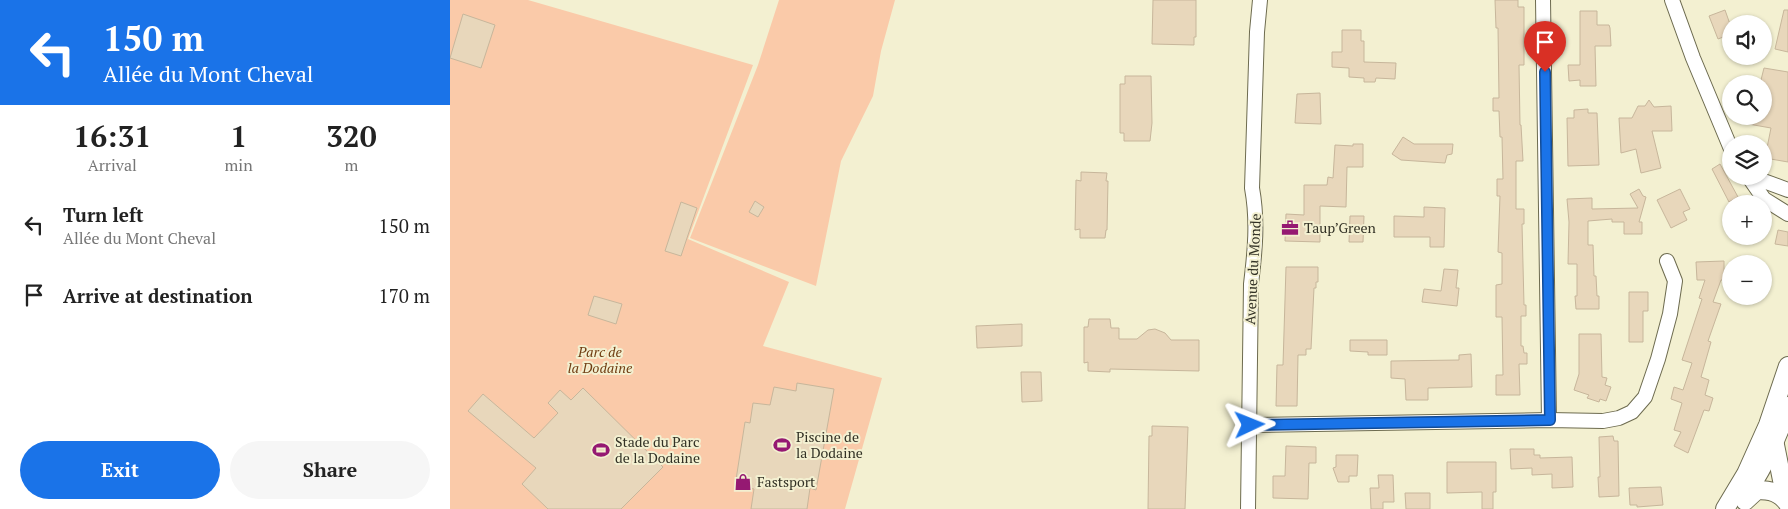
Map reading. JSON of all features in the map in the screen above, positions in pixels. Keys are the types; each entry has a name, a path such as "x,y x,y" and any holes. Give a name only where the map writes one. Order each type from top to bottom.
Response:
{"main road":[{"path":"1788,366 1778,431 1783,484 1788,497"},
{"path":"1733,508 1746,474 1778,431 1788,406"},
{"path":"1733,508 1757,490 1772,490 1784,497 1788,504"}],"street":[{"name":"Avenue du Monde","path":"1248,509 1250,284 1255,252 1256,210 1252,188 1257,32 1260,0"},
{"path":"1544,0 1550,420"},
{"path":"1672,0 1693,58 1726,135"},
{"path":"1772,184 1788,190"},
{"path":"1755,185 1764,199 1788,214"},
{"path":"1250,425 1550,420 1604,421 1619,418 1632,412 1645,397 1670,314 1675,281 1667,261"}],"green space":[{"name":"Parc de la Dodaine","path":"450,0 528,0 753,65 688,239 789,282 763,346 882,378 845,509 450,509"},
{"path":"779,0 895,0 881,51 873,96 841,161 816,286 690,238 758,65"}],"building":[{"path":"1153,0 1196,0 1196,37 1194,37 1194,45 1152,44"},
{"path":"1495,0 1518,0 1518,7 1524,7 1524,65 1519,65 1523,161 1516,161 1516,209 1524,209 1524,224 1522,224 1524,305 1526,305 1526,316 1521,316 1521,346 1523,346 1524,353 1527,353 1527,364 1519,364 1520,395 1496,395 1496,375 1503,375 1502,317 1496,317 1496,285 1502,284 1502,253 1498,252 1500,196 1497,196 1497,179 1503,179 1499,111 1493,111 1493,98 1499,98 1498,28 1496,28"},
{"path":"1725,10 1727,15 1722,15 1722,37 1718,39 1709,16"},
{"path":"1784,10 1788,10 1788,52 1775,49"},
{"path":"1580,11 1597,11 1597,25 1609,25 1610,28 1611,46 1595,46 1596,86 1580,86 1580,80 1569,81 1568,65 1580,65"},
{"path":"463,14 495,25 481,68 450,58"},
{"path":"1342,30 1361,30 1361,41 1364,41 1364,62 1396,63 1395,79 1376,78 1375,82 1364,82 1364,78 1349,77 1349,68 1332,67 1332,52 1342,52"},
{"path":"1764,68 1788,72 1788,162 1772,159 1772,135 1770,135 1771,128 1754,125 1772,125 1772,75 1762,75"},
{"path":"1125,76 1151,76 1152,123 1150,141 1124,141 1124,133 1120,133 1120,84 1125,84"},
{"path":"1320,93 1321,124 1295,123 1297,94"},
{"path":"1649,100 1654,107 1671,106 1672,131 1652,131 1661,168 1641,173 1636,149 1621,153 1619,118 1632,118 1638,106 1645,106"},
{"path":"1588,109 1588,113 1597,113 1599,165 1568,166 1567,118 1574,118 1574,110"},
{"path":"1403,137 1414,144 1453,144 1452,154 1447,155 1445,163 1401,160 1392,154"},
{"path":"1353,144 1363,144 1363,167 1347,167 1346,207 1320,206 1320,242 1285,241 1286,214 1304,215 1304,185 1327,185 1328,177 1333,178 1335,145 1353,146"},
{"path":"1720,164 1722,168 1722,185 1731,185 1737,195 1725,195 1712,169"},
{"path":"1081,172 1107,173 1107,230 1105,238 1080,238 1080,229 1075,230 1076,180 1081,181"},
{"path":"1639,189 1643,196 1646,197 1639,222 1642,222 1642,234 1624,234 1624,222 1612,222 1612,219 1588,221 1588,245 1593,245 1594,276 1596,276 1599,309 1576,309 1577,264 1568,264 1569,222 1567,199 1592,198 1592,209 1638,208 1630,194"},
{"path":"1680,189 1690,209 1683,212 1687,220 1671,228 1657,200"},
{"path":"755,201 764,207 758,217 749,212"},
{"path":"681,202 697,208 681,256 665,251"},
{"path":"1424,207 1445,208 1444,247 1430,247 1430,237 1394,237 1394,216 1424,217"},
{"path":"1350,216 1364,216 1363,242 1349,242"},
{"path":"1778,230 1788,232 1788,246 1775,244"},
{"path":"1722,261 1722,280 1713,302 1721,304 1708,341 1711,342 1701,377 1709,380 1705,395 1713,398 1709,411 1704,410 1688,453 1674,446 1681,432 1674,430 1682,403 1671,399 1674,387 1683,390 1692,363 1682,360 1702,299 1699,298 1705,280 1697,280 1696,262"},
{"path":"1286,267 1318,267 1318,282 1316,282 1316,288 1314,288 1311,349 1306,349 1306,355 1298,355 1297,406 1276,406 1277,365 1283,365"},
{"path":"1444,269 1458,270 1457,306 1422,302 1424,289 1441,291"},
{"path":"1629,292 1648,292 1648,311 1643,311 1643,342 1629,342"},
{"path":"594,296 622,304 616,324 588,315"},
{"path":"1089,319 1110,319 1111,328 1119,328 1119,339 1137,339 1148,330 1155,329 1165,333 1171,340 1199,340 1199,371 1110,369 1110,372 1088,371 1088,362 1084,363 1084,327 1088,327"},
{"path":"1022,324 1022,346 977,348 976,326"},
{"path":"1579,334 1601,334 1602,377 1607,378 1605,385 1611,387 1606,401 1600,399 1599,402 1587,398 1589,395 1574,390 1579,374"},
{"path":"1350,340 1387,340 1387,355 1368,355 1368,352 1350,351"},
{"path":"1471,354 1472,387 1428,388 1428,400 1406,400 1405,379 1391,378 1391,361 1459,360 1459,355"},
{"path":"1021,372 1041,372 1042,401 1022,402"},
{"name":"Piscine de la Dodaine","path":"797,383 834,389 816,490 810,488 807,509 751,509 754,489 735,486 745,422 750,423 753,403 770,405 774,387 796,391"},
{"name":"Stade du Parc de la Dodaine","path":"583,388 663,467 621,509 548,509 522,484 536,468 468,411 483,394 534,438 558,413 548,403 560,390 571,400"},
{"path":"1152,426 1188,427 1185,509 1148,509 1149,436 1152,436"},
{"path":"1613,436 1614,441 1618,441 1619,496 1599,497 1599,437"},
{"path":"1286,446 1316,447 1316,463 1309,463 1308,499 1273,498 1273,476 1285,476"},
{"path":"1510,449 1534,449 1534,455 1540,455 1540,458 1572,457 1573,487 1552,488 1552,474 1532,475 1532,468 1511,469"},
{"path":"1336,455 1358,455 1357,476 1349,476 1349,482 1338,482 1333,468 1336,467"},
{"path":"1447,462 1496,462 1496,492 1493,492 1493,509 1482,509 1482,492 1447,493"},
{"path":"1378,475 1393,475 1394,502 1383,502 1383,509 1371,509 1370,488 1379,488"},
{"path":"1661,487 1663,505 1637,507 1637,505 1630,505 1629,488"},
{"path":"1405,493 1430,493 1430,509 1406,509"}],"place":[{"name":"Taup’Green","path":"1290,228"},
{"name":"Piscine de la Dodaine","path":"782,445"},
{"name":"Stade du Parc de la Dodaine","path":"601,450"},
{"name":"Fastsport","path":"743,482"}],"route":[{"path":"1250,425 1550,420 1545,72"}]}
